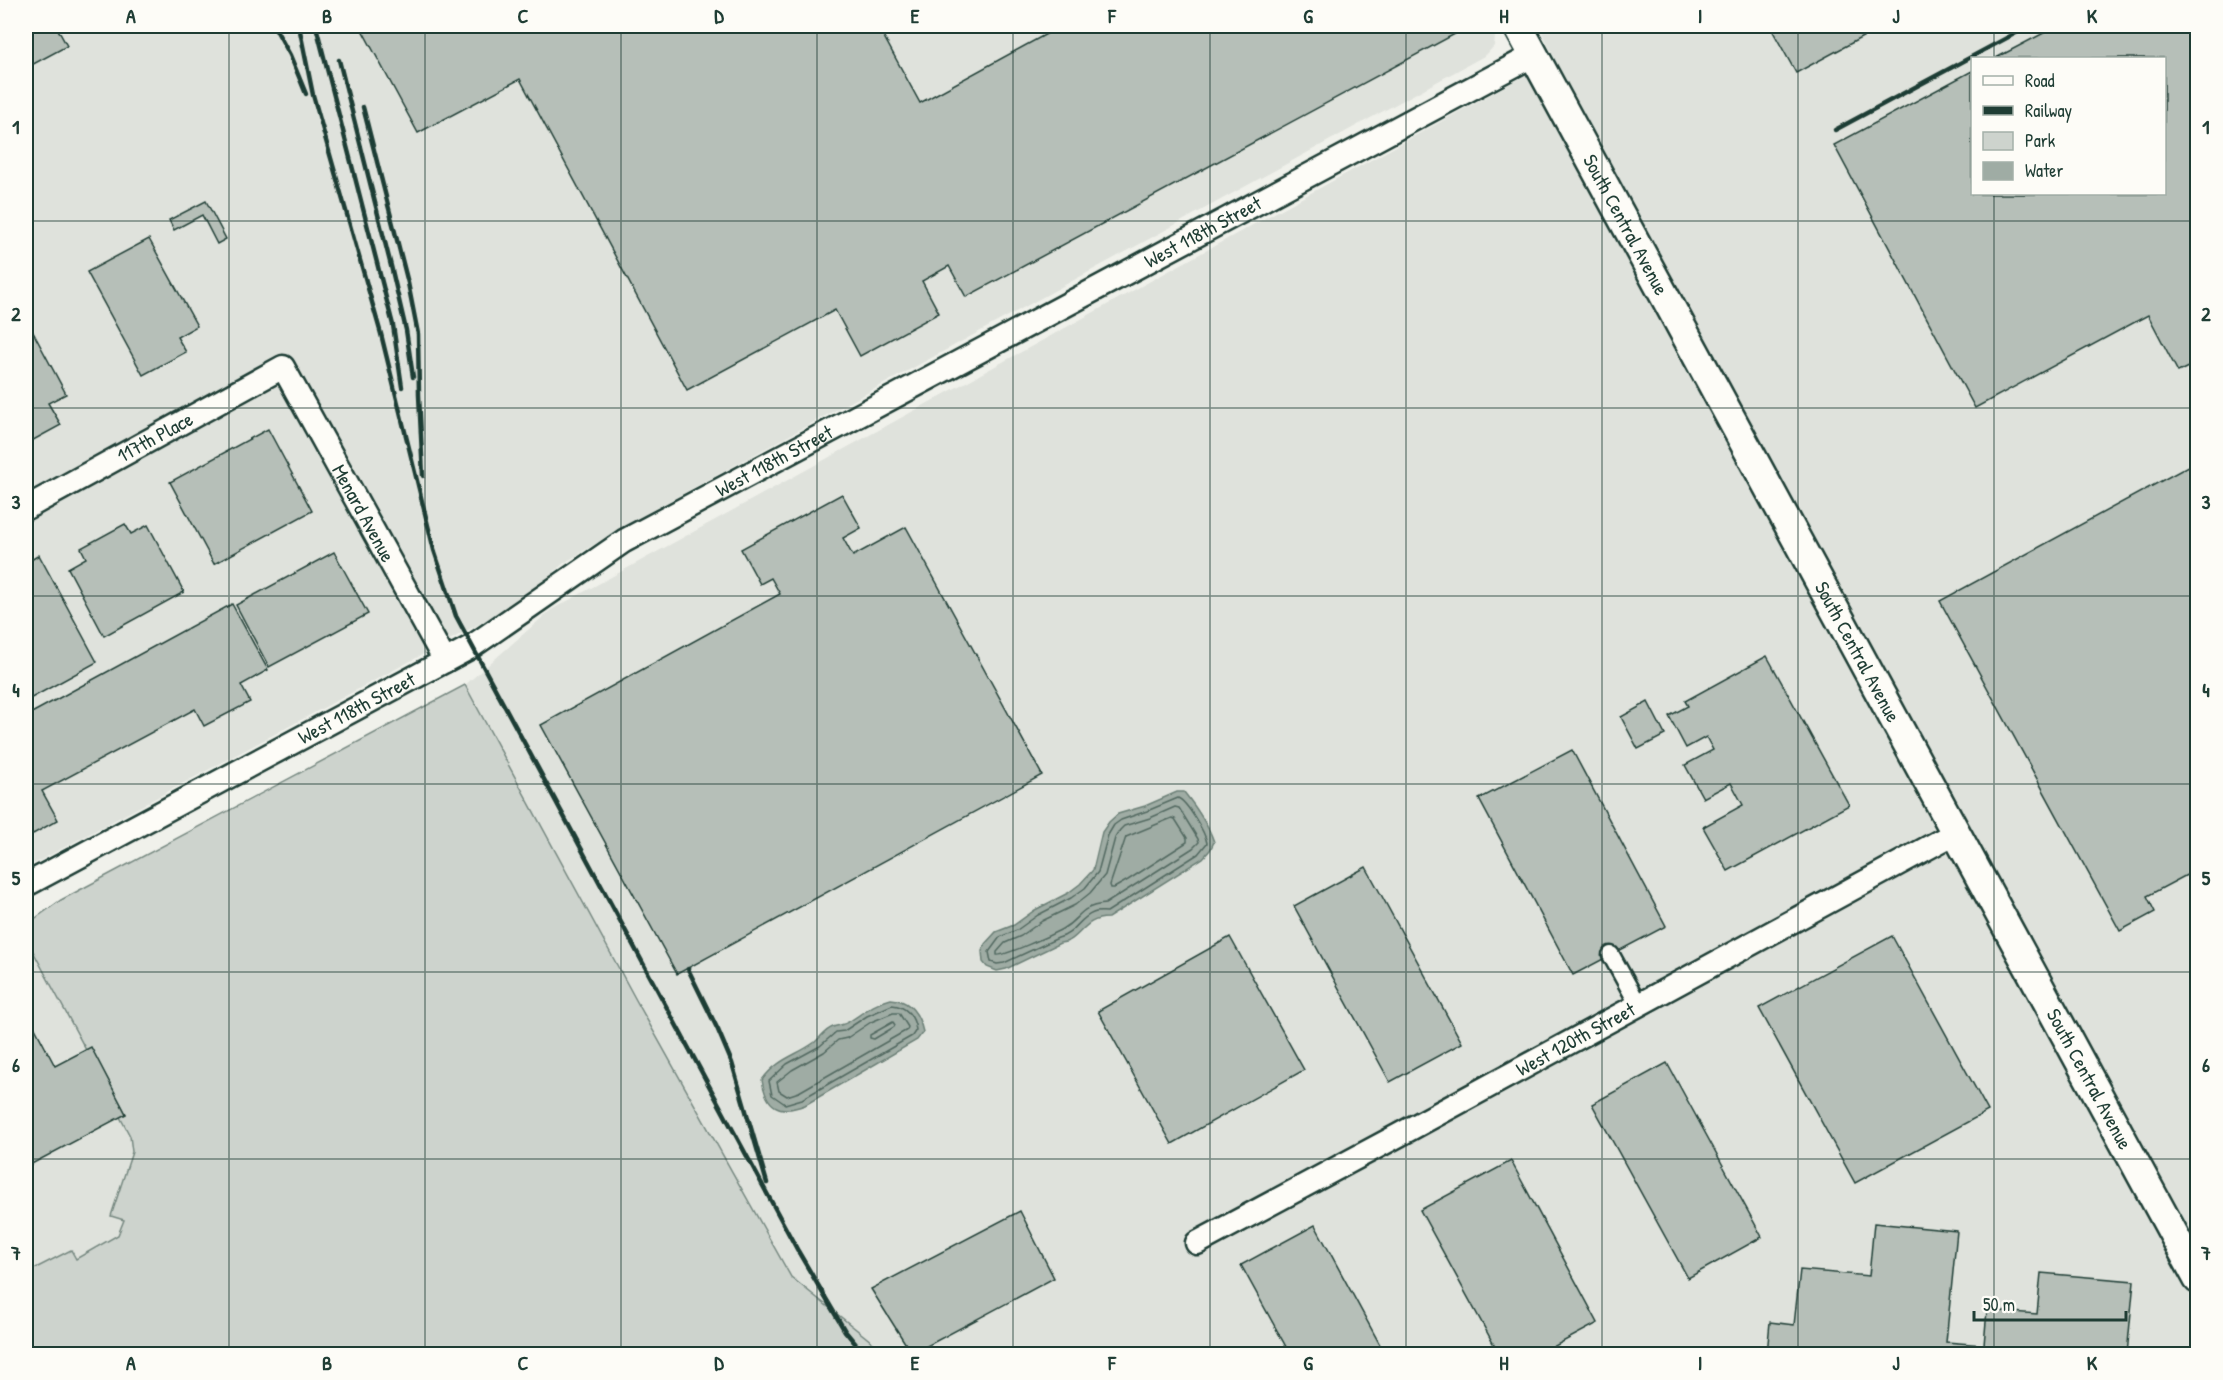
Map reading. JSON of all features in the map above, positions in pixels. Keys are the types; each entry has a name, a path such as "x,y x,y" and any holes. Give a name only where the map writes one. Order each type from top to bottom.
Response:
{"street":[{"name":"South Central Avenue","path":"1518,26 2198,1280"},
{"name":"West 118th Street","path":"26,885 471,647 624,541 1534,55"},
{"name":"Menard Avenue","path":"283,367 445,661"},
{"name":"117th Place","path":"26,508 283,367"},
{"name":"West 120th Street","path":"1197,1243 1639,1006 1955,833"},
{"path":"1611,955 1639,1006"}],"shaded area":[{"path":"26,26 1496,27 1494,46 1486,55 631,522 564,563 507,609 26,868"},
{"path":"1539,26 2197,26 2197,1354 887,1354 791,1277 731,1177 465,685 551,610 1555,59"},
{"path":"26,936 86,1049 91,1047 126,1114 120,1118 130,1136 132,1152 111,1216 124,1220 118,1235 76,1259 71,1250 26,1273"}],"green space":[{"path":"465,685 636,1000 791,1277 887,1354 26,1354 26,1273 71,1250 76,1259 118,1235 124,1220 111,1216 132,1152 130,1136 120,1117 126,1114 91,1048 86,1050 27,940 26,925 61,900"}],"water":[{"path":"1177,792 1184,792 1201,816 1214,842 1203,858 1108,918 1099,919 1087,925 1073,938 1006,969 997,971 987,967 983,962 982,951 996,932 1014,925 1035,910 1068,893 1093,870 1102,832 1109,822 1118,814 1145,806"},
{"path":"891,999 903,1002 913,1009 923,1032 917,1040 805,1105 781,1109 771,1102 767,1097 762,1080 774,1067 808,1047 830,1028 848,1022 875,1005"}],"building":[{"path":"26,26 56,26 67,46 26,68"},
{"path":"360,26 878,26 920,103 1061,26 1450,26 1455,34 966,297 949,266 922,281 939,313 860,356 835,310 687,390 520,79 418,133"},
{"path":"1770,26 1883,26 1796,73"},
{"path":"2057,26 2198,26 2198,362 2178,372 2148,315 1975,408 1834,145 1971,72 1971,195 2166,195 2166,57 1998,57"},
{"path":"206,201 226,239 217,244 202,215 174,230 169,220"},
{"path":"149,239 197,326 177,337 186,352 143,375 87,272"},
{"path":"26,319 66,394 48,403 61,425 26,444"},
{"path":"268,429 312,511 214,564 170,482"},
{"path":"2198,461 2198,869 2147,896 2155,912 2120,931 1940,601"},
{"path":"842,494 861,528 843,538 853,556 906,527 1042,775 677,974 541,725 780,594 771,578 760,584 741,549"},
{"path":"125,524 131,534 148,525 184,592 104,636 68,568 86,558 81,548"},
{"path":"334,552 368,614 269,667 236,605"},
{"path":"39,555 97,662 26,701 26,563"},
{"path":"232,604 268,670 241,685 250,702 204,726 195,709 42,791 58,820 26,838 26,716"},
{"path":"1767,656 1849,805 1728,871 1703,827 1743,805 1731,783 1703,798 1685,765 1713,750 1706,737 1686,748 1669,716 1688,706 1685,701"},
{"path":"1648,702 1665,735 1638,749 1621,717"},
{"path":"1572,750 1666,926 1573,975 1479,799"},
{"path":"1366,867 1462,1043 1390,1082 1294,906"},
{"path":"1892,936 1988,1111 1855,1183 1759,1008"},
{"path":"1230,937 1304,1070 1172,1144 1098,1011"},
{"path":"26,1011 55,1066 91,1047 126,1114 26,1167"},
{"path":"1667,1063 1762,1237 1688,1278 1592,1104"},
{"path":"1511,1161 1598,1323 1540,1354 1499,1354 1420,1210"},
{"path":"1020,1211 1054,1278 912,1354 871,1289"},
{"path":"1874,1223 1957,1231 1946,1342 1984,1345 1987,1310 2037,1314 2041,1273 2134,1281 2127,1354 1767,1354 1770,1322 1794,1325 1800,1270 1869,1276"},
{"path":"1315,1225 1385,1354 1290,1354 1241,1265"}],"railway":[{"path":"274,26 290,55 306,94"},
{"path":"299,26 313,95 381,334 434,550 456,616 798,1251 845,1331 864,1354"},
{"path":"316,26 393,325 402,387"},
{"path":"1971,57 2029,26"},
{"path":"1835,130 1971,57"},
{"path":"339,60 406,330 413,377"},
{"path":"363,107 408,283 418,334 423,476"},
{"path":"688,969 732,1063 767,1183"}]}
